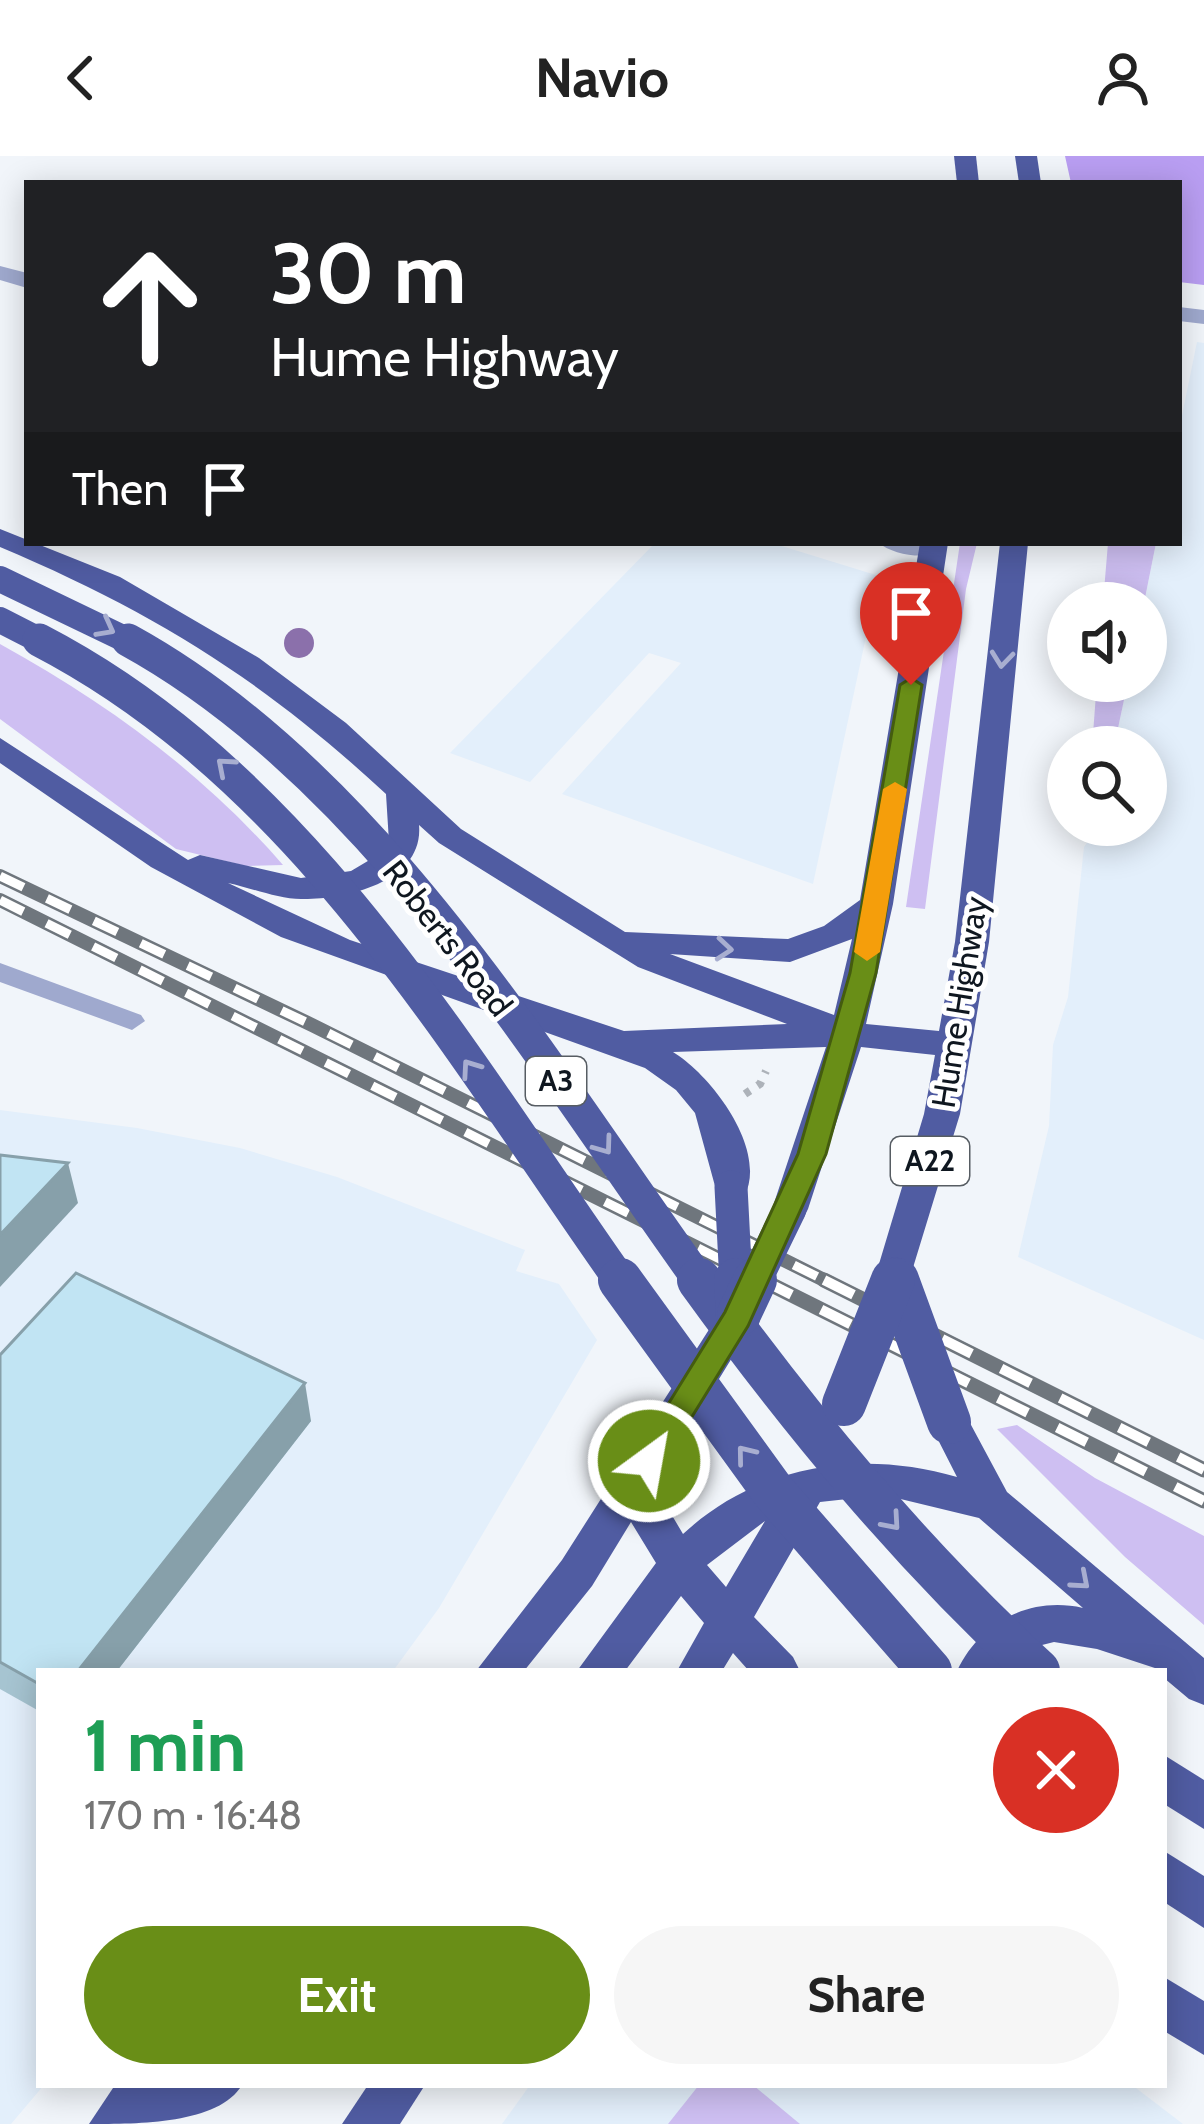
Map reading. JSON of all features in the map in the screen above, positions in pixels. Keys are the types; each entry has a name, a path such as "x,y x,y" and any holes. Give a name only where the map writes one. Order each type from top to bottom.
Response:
{"highway":[{"path":"0,537 110,583 249,664 335,730 401,794 488,865 608,937 650,959 849,1034"},
{"path":"500,1668 577,1573 634,1485 738,1317 790,1209 849,1034 877,904 934,546"},
{"name":"Hume Highway","path":"809,1485 895,1274 927,1171 974,928 1014,546"},
{"name":"Roberts Road","path":"0,579 149,650 258,730 334,798 429,908 764,1364 848,1470 940,1578 1035,1668"},
{"name":"Roberts Road","path":"0,620 95,670 179,728 277,815 362,917 729,1434 927,1668"},
{"path":"0,748 145,850 210,889 335,947 622,1041 673,1068 697,1088 726,1134 738,1317"},
{"path":"145,850 301,889 359,881 394,859 405,842 401,794"},
{"path":"608,937 790,951 836,934 877,904"},
{"path":"622,1041 849,1034 954,1045"},
{"path":"895,1274 950,1421 992,1504 1187,1672"},
{"path":"601,1668 681,1567 720,1527 809,1485 840,1478 887,1478 992,1504"},
{"path":"634,1485 651,1527 681,1567 775,1668"},
{"name":"A22","path":"701,1668 809,1485"},
{"path":"982,1668 1014,1632 1049,1621 1097,1629 1187,1672"},
{"path":"1167,1778 1204,1808"},
{"path":"1167,1876 1204,1905"},
{"path":"1167,2003 1204,2031"},
{"path":"114,2124 144,2088"},
{"path":"149,2124 213,2088"},
{"path":"367,2124 397,2088"}],"lane":[{"path":"0,972 132,1021"}],"path":[{"path":"737,1099 760,1084 767,1069"}],"shaded area":[{"path":"1065,156 1204,156 1204,285 1182,282 1182,180 1070,180"},
{"path":"1197,342 1204,343 1204,1340 1018,1257 1049,1126 1053,1045 1068,997 1084,847 1167,846 1167,726 1118,726 1124,702 1167,702 1167,582 1148,582 1155,546 1182,546 1182,415"},
{"path":"652,546 782,546 879,576 813,884 562,794 681,663 649,653 530,782 450,753"},
{"path":"960,546 976,546 966,589 925,909 906,907"},
{"path":"1108,546 1155,546 1148,582 1105,582"},
{"path":"0,644 78,690 152,742 220,800 283,865 246,866 176,849 0,719"},
{"path":"1095,702 1124,702 1118,726 1094,726"},
{"path":"0,1110 137,1128 240,1148 337,1177 525,1250 516,1271 559,1284 597,1340 439,1608 395,1668 36,1668 36,2088 41,2088 11,2124 0,2124"},
{"path":"1017,1425 1095,1478 1204,1536 1204,1625 1125,1557 997,1429"},
{"path":"528,2088 1136,2088 1183,2124 502,2124"},
{"path":"697,2088 757,2088 800,2124 668,2124"}],"building":[{"path":"0,1155 68,1163 0,1235"},
{"path":"76,1273 305,1383 80,1668 36,1668 36,1682 0,1662 0,1355"}],"railway":[{"path":"0,876 830,1283"},
{"path":"0,900 768,1283"},
{"path":"762,1280 768,1283"},
{"path":"824,1280 830,1283"},
{"path":"768,1283 1204,1501"},
{"path":"830,1283 1204,1470"}],"slow traffic":[{"path":"867,952 895,789"}],"route":[{"path":"649,1461 738,1317 812,1154 863,973 911,685"}]}
